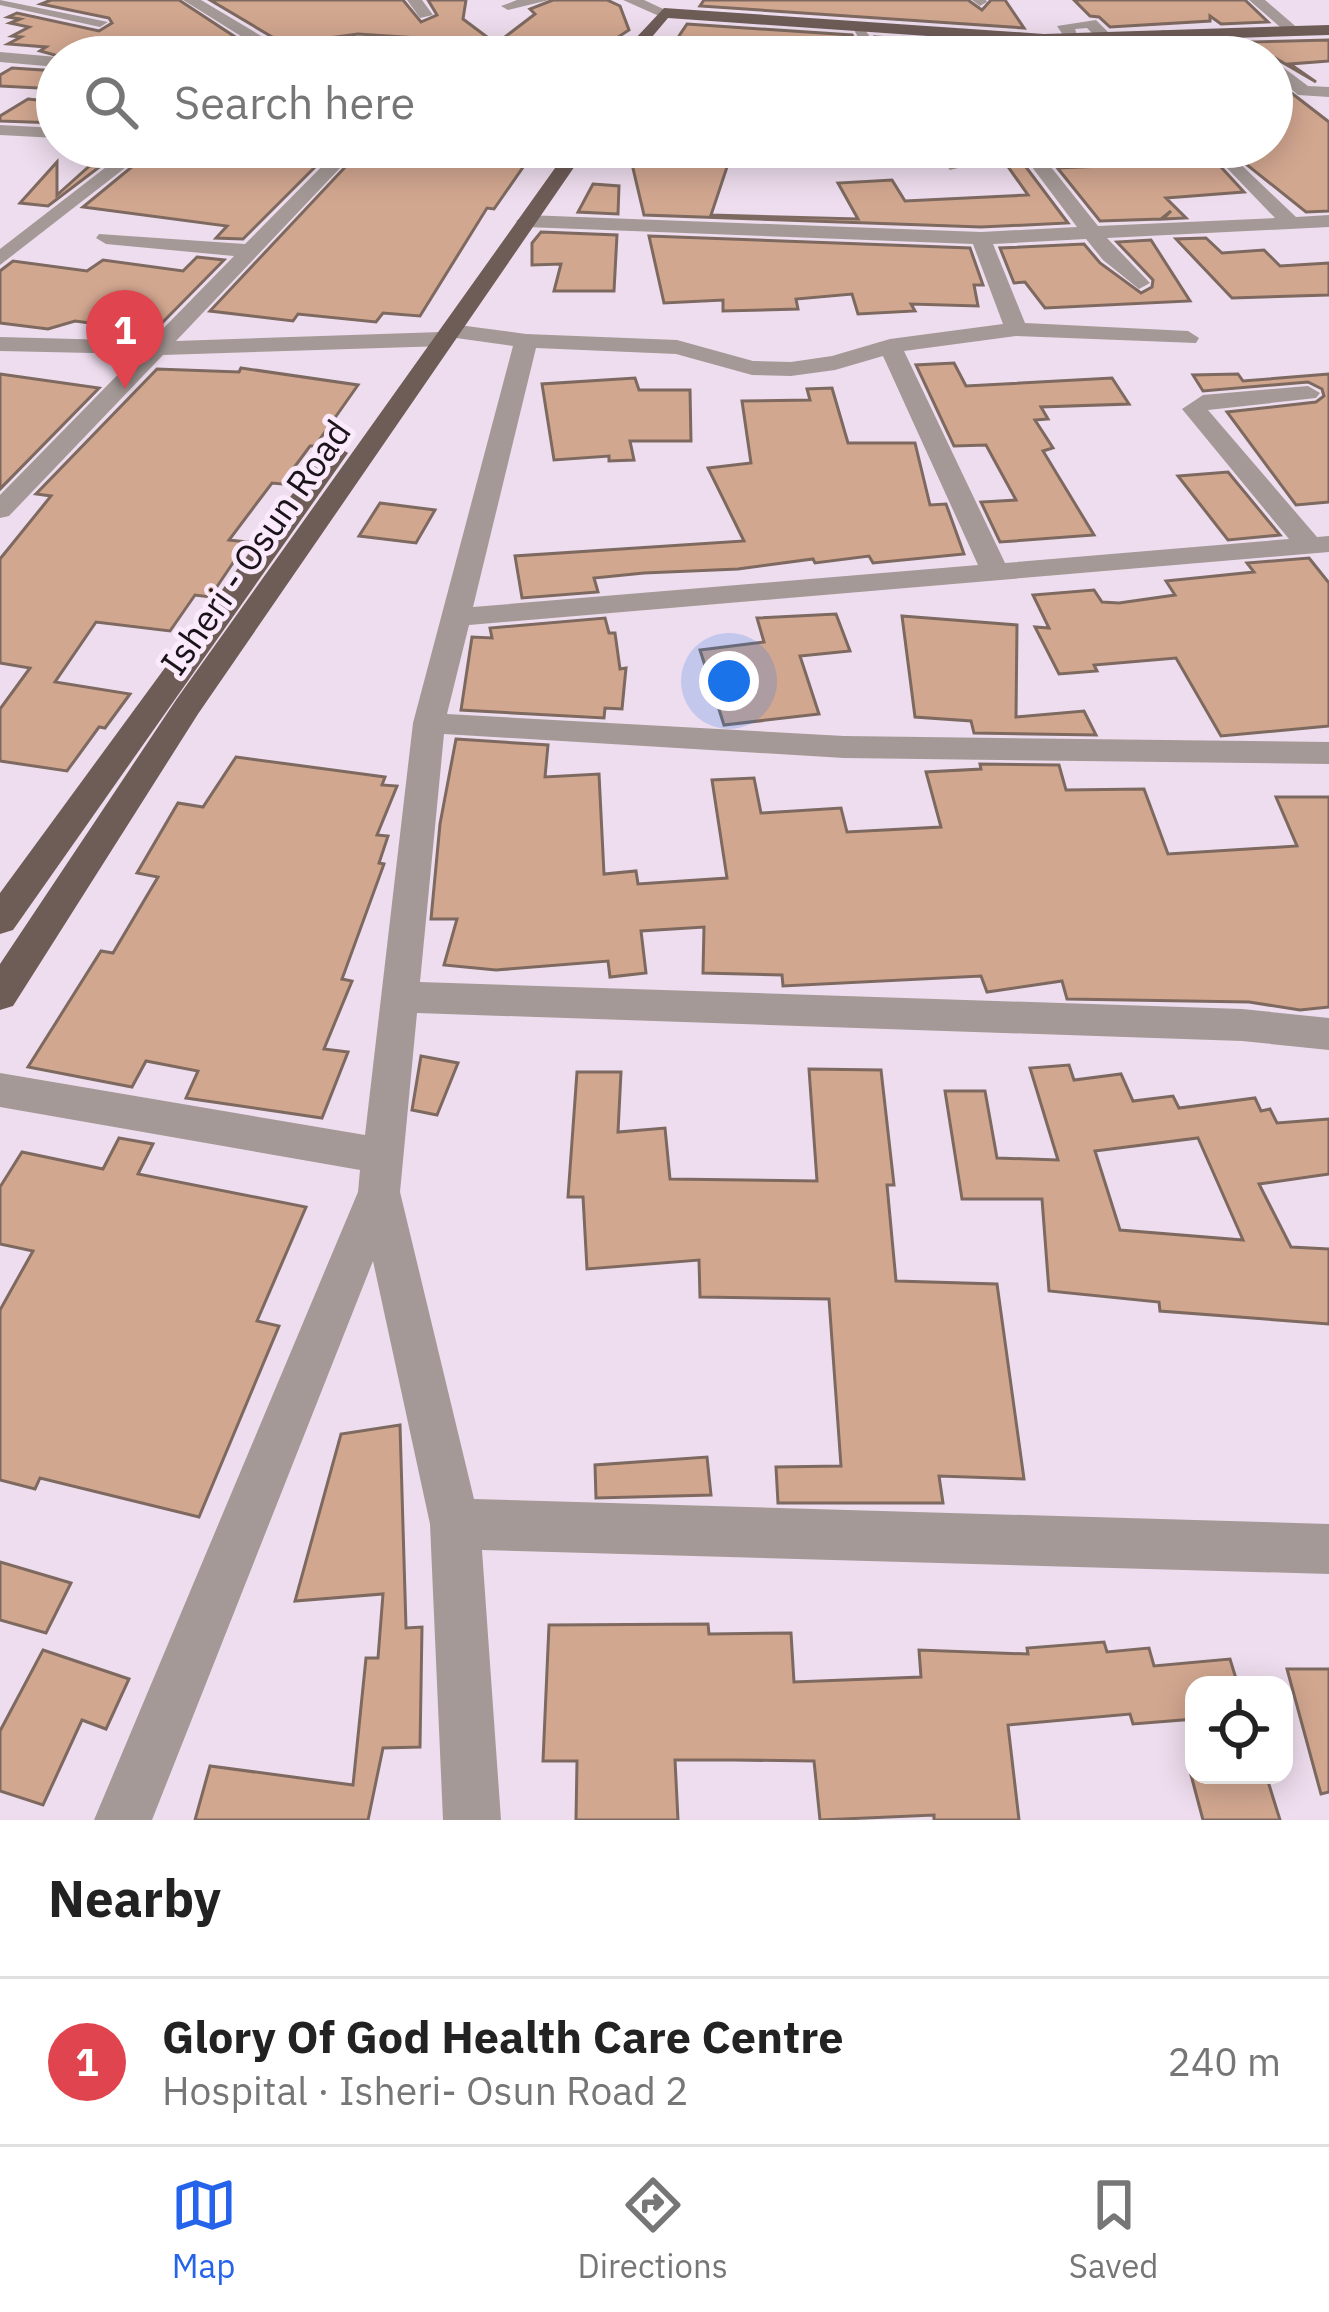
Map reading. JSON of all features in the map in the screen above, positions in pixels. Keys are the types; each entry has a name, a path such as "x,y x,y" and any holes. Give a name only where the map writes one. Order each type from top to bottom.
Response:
{"main road":[{"path":"649,36 666,21 690,17 981,36"},
{"path":"666,21 739,20"},
{"path":"657,36 666,21"},
{"path":"1104,36 1329,30"},
{"path":"0,920 439,335 539,168"},
{"name":"Isheri - Osun Road","path":"0,995 187,706 439,335 564,168"}],"street":[{"path":"190,0 242,36"},
{"path":"414,0 425,16"},
{"path":"508,6 542,0"},
{"path":"630,0 666,21"},
{"path":"1091,0 1128,35"},
{"path":"1256,0 1293,31"},
{"path":"0,1 100,22"},
{"path":"857,28 863,36"},
{"path":"1236,33 1240,36"},
{"path":"0,57 36,60"},
{"path":"1293,82 1304,91 1329,92"},
{"path":"0,130 36,132"},
{"path":"0,259 115,168"},
{"path":"0,510 331,168"},
{"path":"1042,168 1092,233 1139,283"},
{"path":"1238,168 1291,223"},
{"path":"526,221 981,238 1329,221"},
{"path":"0,229 30,232"},
{"path":"106,238 252,251"},
{"path":"981,238 1016,329"},
{"path":"0,344 160,348 439,335 677,347 752,368 791,369 835,363 890,346 1016,329 1188,338"},
{"path":"123,1820 381,1174 429,723 526,341"},
{"path":"890,346 995,571"},
{"path":"1307,393 1203,402 1194,409 1319,544"},
{"path":"457,617 1319,544"},
{"path":"429,723 844,747 1329,753"},
{"path":"401,997 1242,1025 1329,1034"},
{"path":"0,1090 381,1174"},
{"path":"381,1174 455,1524 472,1820"},
{"path":"455,1524 1329,1549"}],"building":[{"path":"51,0 179,0 234,36 36,36 36,46 8,44 21,37 12,36 29,27 10,23 20,19 8,17 17,13 99,31 112,23 109,18 41,4"},
{"path":"210,0 403,0 421,22 437,15 428,0 466,0 463,19 486,36 358,34 271,36"},
{"path":"553,0 607,0 620,6 629,30 620,36 506,36 535,14 530,9"},
{"path":"704,0 968,0 982,10 991,0 1005,0 1024,28 700,6"},
{"path":"1074,0 1245,0 1268,22 1221,24 1210,16 1210,21 1110,27"},
{"path":"687,24 853,36 679,36"},
{"path":"1329,40 1329,61 1293,64 1293,41"},
{"path":"12,68 36,70 36,88 0,86 0,75"},
{"path":"1293,94 1329,122 1329,211 1306,212 1251,168 1293,168"},
{"path":"28,99 36,100 36,122 0,121 0,116"},
{"path":"52,168 57,168 57,195 87,168 98,168 48,206 20,203"},
{"path":"130,168 314,168 243,239 216,238 227,226 83,207"},
{"path":"344,168 522,168 494,209 487,208 420,316 383,313 376,322 298,314 293,321 210,311"},
{"path":"633,168 727,168 711,215 858,219 838,183 892,180 905,201 1028,195 1009,168 1027,168 1068,223 981,227 644,215"},
{"path":"1057,168 1222,168 1244,192 1166,198 1186,218 1163,219 1171,211 1161,219 1100,221"},
{"path":"593,184 619,186 618,214 578,212"},
{"path":"541,232 617,235 614,291 554,291 561,264 532,265 532,243"},
{"path":"649,236 970,248 983,285 974,285 978,306 911,304 915,311 858,314 852,294 796,299 798,309 723,311 723,300 664,303"},
{"path":"1206,238 1222,253 1264,250 1280,266 1329,263 1329,295 1232,298 1176,239"},
{"path":"1151,240 1190,301 1045,308 1025,282 1014,283 1000,248 1084,244 1100,263 1141,293 1152,287 1153,280 1117,242"},
{"path":"197,257 224,260 162,323 135,320 127,328 75,321 48,329 0,323 0,271 13,261 87,271 103,260 183,271"},
{"path":"954,363 966,386 1112,378 1129,404 1041,407 1048,419 1035,420 1053,448 1043,451 1094,535 1000,542 981,502 1016,500 986,445 954,446 916,365"},
{"path":"241,368 358,385 315,446 310,446 282,484 272,483 229,540 247,542 210,597 195,595 170,631 96,622 55,682 130,694 67,771 0,761 0,709 30,668 0,663 0,559 51,496 36,494 157,369 239,372"},
{"path":"0,374 99,388 0,489"},
{"path":"1238,374 1243,381 1329,374 1329,502 1296,505 1227,412 1316,402 1324,396 1322,389 1308,382 1203,391 1193,375"},
{"path":"635,378 639,390 690,390 691,441 630,441 634,460 609,461 609,456 554,460 542,384"},
{"path":"832,388 848,443 915,443 930,505 946,504 964,554 873,563 869,556 815,563 813,559 738,569 644,573 594,578 598,592 522,598 515,556 744,541 708,468 751,463 742,401 810,400 807,389"},
{"path":"1228,472 1280,535 1228,540 1178,476"},
{"path":"380,503 435,510 416,543 359,536"},
{"path":"1309,558 1329,583 1329,726 1221,736 1176,658 1094,665 1097,671 1059,674 1035,627 1049,628 1033,595 1094,590 1102,602 1119,603 1175,595 1166,581 1254,572 1247,563"},
{"path":"836,614 850,651 800,656 819,714 724,725 700,650 764,642 757,618"},
{"path":"902,616 1017,625 1016,717 1084,711 1096,735 974,733 971,721 915,717"},
{"path":"605,618 609,633 615,633 620,669 626,668 622,709 605,708 604,718 461,710 472,637 492,638 490,628"},
{"path":"456,739 548,745 545,777 599,774 604,874 636,871 638,884 727,878 712,780 754,778 761,813 841,808 847,832 941,827 926,772 981,769 980,764 1059,765 1066,790 1144,789 1168,854 1297,846 1276,797 1329,797 1329,1007 1300,1010 1249,1002 1067,999 1062,981 987,992 981,976 783,986 782,975 703,973 704,927 641,931 646,973 610,977 608,961 496,970 444,965 457,919 431,919 440,824"},
{"path":"236,757 385,777 382,785 397,786 377,835 388,836 379,863 384,864 342,979 352,981 324,1049 348,1052 322,1118 186,1098 198,1071 146,1061 132,1087 28,1067 101,951 113,953 158,877 137,873 178,803 203,807"},
{"path":"421,1056 458,1063 437,1115 412,1110"},
{"path":"1069,1065 1074,1080 1121,1074 1133,1101 1173,1096 1179,1108 1255,1098 1261,1111 1270,1109 1277,1123 1329,1119 1329,1174 1259,1184 1291,1247 1329,1249 1329,1324 1160,1311 1159,1302 1049,1291 1042,1199 962,1199 945,1091 985,1091 997,1158 1058,1160 1030,1068","holes":["1198,1138 1243,1240 1120,1230 1095,1151"]},
{"path":"809,1069 881,1070 894,1185 887,1185 896,1281 997,1284 1024,1479 939,1476 943,1503 778,1503 776,1467 841,1466 829,1299 700,1297 699,1260 587,1269 583,1197 568,1197 577,1072 621,1072 618,1132 665,1128 670,1179 817,1181"},
{"path":"119,1138 153,1144 138,1174 306,1207 257,1321 279,1326 199,1517 40,1478 35,1489 0,1480 0,1310 33,1251 0,1244 0,1187 22,1152 103,1169"},
{"path":"400,1425 406,1628 422,1627 420,1747 383,1748 368,1820 195,1820 210,1766 353,1785 366,1658 378,1658 383,1594 295,1601 341,1434"},
{"path":"707,1457 711,1495 596,1498 595,1465"},
{"path":"0,1562 71,1583 46,1633 0,1620"},
{"path":"708,1624 709,1634 791,1633 794,1682 921,1677 919,1650 1028,1654 1027,1648 1104,1642 1107,1652 1149,1648 1154,1666 1230,1659 1235,1676 1185,1676 1185,1720 1133,1724 1130,1714 1008,1725 1019,1820 934,1820 934,1815 820,1820 814,1761 675,1760 678,1820 576,1820 577,1761 543,1761 549,1625"},
{"path":"43,1650 129,1679 106,1729 82,1720 43,1805 0,1791 0,1731"},
{"path":"1287,1669 1329,1669 1329,1792 1321,1794 1293,1676"},
{"path":"1193,1784 1269,1784 1280,1820 1203,1820"}],"place":[{"name":"Glory Of God Health Care Centre","path":"125,389"}]}
